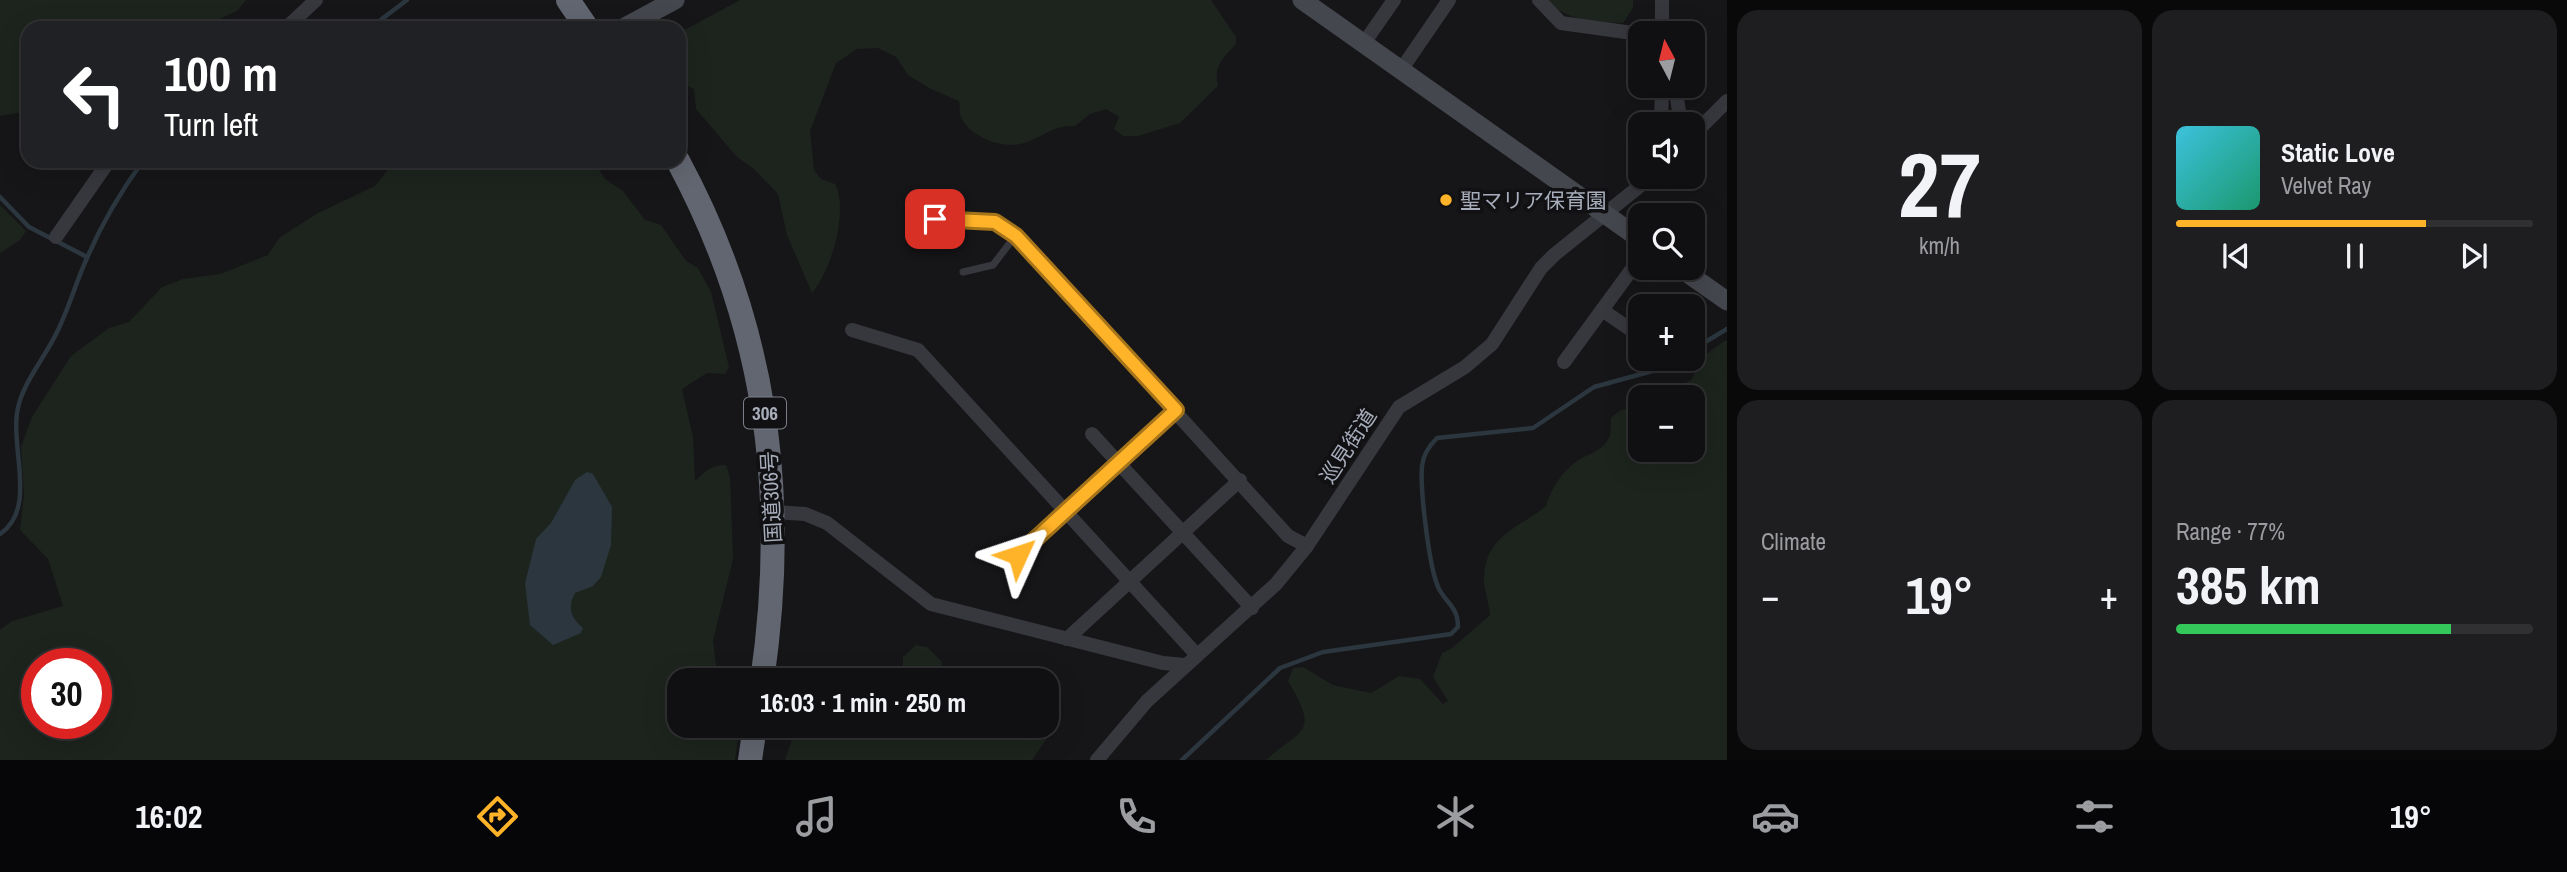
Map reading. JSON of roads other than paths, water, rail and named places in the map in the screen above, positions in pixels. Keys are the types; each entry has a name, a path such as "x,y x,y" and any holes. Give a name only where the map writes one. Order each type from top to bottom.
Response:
{"highway":[{"path":"568,0 582,21"},
{"name":"国道306号","path":"681,168 715,237 746,328 767,428 774,512 772,594 763,668"},
{"path":"750,760 753,738"}],"street":[{"path":"294,21 316,0"},
{"path":"636,21 675,0"},
{"path":"1302,0 1628,231"},
{"path":"1364,43 1394,0"},
{"path":"1401,70 1449,0"},
{"path":"1539,0 1561,23 1628,32"},
{"path":"1662,0 1662,21"},
{"path":"1705,123 1727,101"},
{"path":"56,237 104,168"},
{"name":"巡見街道","path":"1097,760 1129,720 1196,654 1252,608 1307,546 1398,407 1465,367 1492,344 1541,268 1554,254 1637,189"},
{"path":"1017,238 1240,480 1288,536 1307,546"},
{"path":"1564,362 1628,274"},
{"path":"1697,280 1727,301"},
{"path":"1602,310 1628,328"},
{"path":"852,330 918,350 1196,654"},
{"path":"1018,555 1176,410"},
{"path":"1092,434 1252,608"},
{"path":"1067,639 1240,480"},
{"path":"774,512 805,514 827,523 931,604 1067,639 1185,665"}],"lane":[{"path":"935,219 995,222 1017,238 993,265 963,272"}],"waterway":[{"path":"379,21 407,0"},
{"path":"0,534 11,523 20,494 16,428 19,402 28,381 57,332 99,232 138,168"},
{"path":"0,197 29,227 87,257"},
{"path":"1705,342 1727,329"},
{"path":"1182,760 1280,668 1323,652 1451,634 1458,627 1454,610 1435,579 1424,510 1423,462 1427,450 1437,438 1533,428 1594,387 1652,371"}],"place":[{"name":"聖マリア保育園","path":"1446,200"}]}
